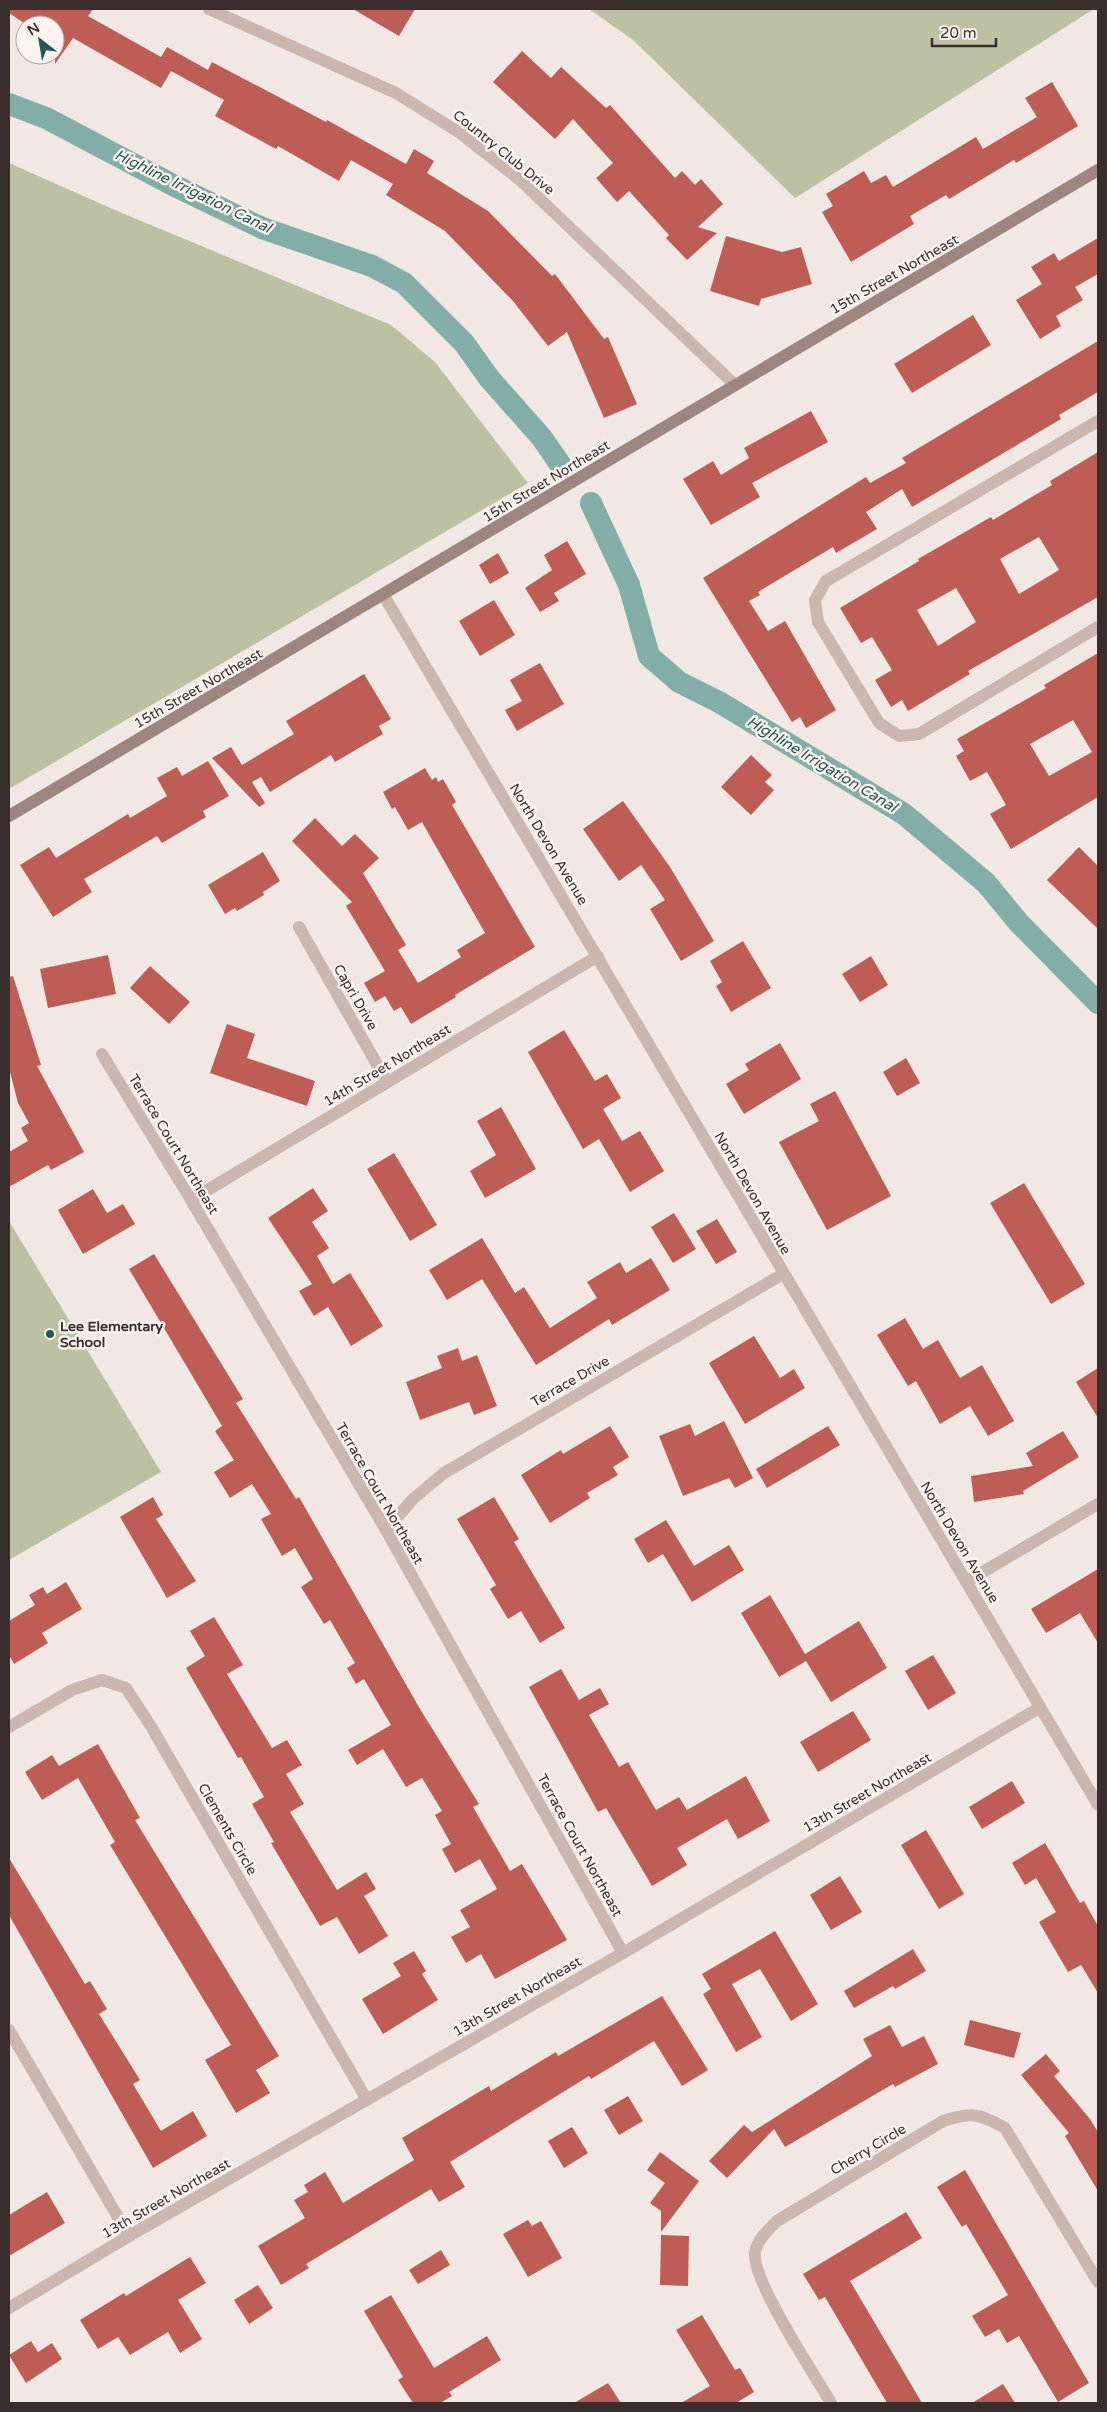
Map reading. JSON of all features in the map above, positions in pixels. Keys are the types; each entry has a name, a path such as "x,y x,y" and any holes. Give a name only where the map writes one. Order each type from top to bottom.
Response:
{"street":[{"name":"Country Club Drive","path":"209,9 396,93 460,133 520,180 735,385"},
{"name":"15th Street Northeast","path":"9,816 384,596 1098,170"},
{"path":"1098,422 826,581 815,600 818,622 879,724 899,736 919,734 1098,627"},
{"name":"North Devon Avenue","path":"384,596 1098,1805"},
{"name":"Capri Drive","path":"299,927 387,1082"},
{"name":"14th Street Northeast","path":"191,1200 598,956"},
{"name":"Terrace Court Northeast","path":"102,1054 191,1200 386,1530 623,1953"},
{"name":"Terrace Drive","path":"386,1530 414,1499 444,1473 783,1274"},
{"path":"966,1582 1098,1504"},
{"name":"Clements Circle","path":"9,1727 72,1690 102,1680 126,1688 152,1728 366,2100"},
{"name":"13th Street Northeast","path":"9,2308 129,2236 623,1953 1039,1708"},
{"path":"9,2030 129,2236"},
{"name":"Cherry Circle","path":"831,2403 763,2287 755,2252 762,2235 777,2221 943,2121 962,2115 984,2116 1005,2128 1098,2282"}],"green space":[{"path":"589,9 1094,9 795,198 633,40"},
{"path":"9,163 115,210 391,325 435,362 528,483 9,789"},
{"name":"Lee Elementary School","path":"9,1221 161,1472 9,1560"}],"building":[{"path":"9,9 93,9 88,16 161,57 167,47 208,70 212,62 326,122 327,120 406,164 414,149 434,161 427,173 488,211 552,276 555,274 604,339 608,337 637,404 604,418 567,332 548,346 513,301 445,231 386,195 393,184 351,160 339,181 278,146 276,149 215,116 224,100 171,71 161,88 73,38 65,50 65,15 15,15 15,17 9,13"},
{"path":"353,9 415,9 399,36"},
{"path":"522,51 551,78 561,67 606,108 610,105 675,178 682,171 695,185 701,179 723,204 698,227 717,233 687,260 666,238 669,235 629,191 617,202 596,178 613,163 573,119 555,139 493,82"},
{"path":"1052,82 1078,126 1016,163 1014,160 949,199 946,195 910,216 914,224 851,262 822,212 833,206 826,194 864,171 871,183 886,175 893,187 976,137 983,149 1037,117 1025,98"},
{"path":"726,236 782,252 801,247 812,284 761,299 759,306 710,291"},
{"path":"1098,238 1098,274 1075,287 1083,300 1056,316 1061,326 1040,339 1016,300 1042,284 1031,267 1054,253 1059,261"},
{"path":"973,315 991,345 912,393 894,364"},
{"path":"1098,341 1098,392 1059,415 1061,419 912,507 902,489 866,512 877,529 836,553 833,547 758,592 760,595 749,601 768,631 785,621 836,710 806,728 800,717 792,722 703,578 866,477 870,483 906,463 902,458"},
{"path":"811,411 828,442 752,483 760,497 711,525 683,479 713,461 721,475 749,458 744,448"},
{"path":"1098,452 1098,597 968,671 970,674 908,711 902,700 891,707 875,680 892,670 872,637 861,643 840,608 919,561 918,559 991,517 993,520 1052,485 1050,481","holes":["1039,537 1059,570 1019,594 1000,559","956,588 976,622 938,646 917,610"]},
{"path":"567,541 586,574 554,593 559,601 540,612 525,588 552,570 544,555"},
{"path":"498,553 509,573 490,584 479,565"},
{"path":"494,600 515,635 480,656 459,621"},
{"path":"1098,653 1098,797 1011,849 990,814 1006,805 987,772 970,781 956,756 964,751 957,739 1046,688 1044,685","holes":["1073,720 1092,752 1049,776 1030,744"]},
{"path":"540,663 564,704 517,731 505,710 522,701 510,680"},
{"path":"364,674 391,719 379,726 383,734 335,762 331,755 270,792 261,777 252,782 265,803 259,807 212,758 231,747 242,765 294,734 286,721"},
{"path":"751,755 772,775 765,782 774,790 751,815 721,787"},
{"path":"208,761 229,796 203,811 206,817 162,843 157,836 84,879 92,892 53,917 20,865 49,847 56,858 128,814 130,818 167,796 157,778 177,767 182,776"},
{"path":"425,768 432,780 436,777 438,782 443,779 456,802 452,805 535,947 411,1024 401,1007 394,1011 385,996 375,1002 364,983 385,971 346,906 352,902 292,841 315,818 342,846 355,834 379,858 363,873 406,945 398,950 418,983 461,957 457,950 485,933 422,822 408,830 395,807 392,809 383,792"},
{"path":"623,801 670,867 714,941 681,961 650,909 665,900 641,865 619,881 583,829"},
{"path":"1079,847 1098,866 1098,929 1047,880"},
{"path":"263,852 280,881 263,892 264,895 237,911 235,908 225,914 208,885"},
{"path":"743,941 771,988 731,1012 716,986 722,982 710,961"},
{"path":"108,955 116,994 48,1008 40,969"},
{"path":"871,956 888,985 860,1002 842,974"},
{"path":"150,966 190,1002 169,1024 130,988"},
{"path":"13,976 41,1065 37,1066 84,1152 51,1170 48,1165 9,1187 9,1152 28,1141 21,1128 29,1123 18,1103 9,1068 9,977"},
{"path":"227,1024 255,1034 247,1058 315,1081 307,1106 210,1073"},
{"path":"564,1030 595,1081 607,1074 621,1098 603,1109 622,1141 640,1131 664,1171 630,1192 599,1139 583,1149 528,1052"},
{"path":"780,1043 801,1079 744,1114 726,1084 749,1070 745,1064"},
{"path":"906,1058 920,1083 897,1096 883,1072"},
{"path":"835,1091 891,1196 827,1230 779,1142 819,1121 810,1104"},
{"path":"501,1107 536,1169 485,1198 470,1171 496,1155 477,1121"},
{"path":"394,1153 437,1225 410,1241 367,1169"},
{"path":"1024,1183 1085,1284 1051,1304 990,1203"},
{"path":"313,1188 328,1211 312,1222 329,1248 317,1256 333,1284 350,1273 383,1326 351,1346 328,1307 314,1316 299,1291 312,1284 268,1218"},
{"path":"93,1189 107,1213 123,1204 135,1224 83,1254 58,1210"},
{"path":"674,1213 696,1249 673,1263 651,1227"},
{"path":"717,1219 737,1252 716,1264 696,1231"},
{"path":"482,1238 515,1293 524,1287 550,1328 597,1298 587,1282 620,1262 626,1273 651,1258 670,1290 612,1325 609,1319 536,1365 482,1279 447,1300 429,1270"},
{"path":"154,1254 243,1399 236,1403 296,1499 299,1497 420,1709 479,1804 473,1807 510,1871 522,1864 567,1940 495,1979 481,1954 466,1963 451,1937 470,1927 460,1910 497,1889 480,1859 455,1873 442,1849 451,1844 435,1815 442,1811 422,1778 406,1787 383,1749 357,1765 348,1750 391,1725 364,1679 356,1684 347,1668 355,1663 330,1620 324,1624 301,1587 313,1579 295,1548 282,1556 261,1519 271,1514 252,1484 230,1498 214,1472 234,1460 215,1431 222,1426 129,1269"},
{"path":"905,1318 923,1349 938,1340 960,1378 982,1365 1014,1421 988,1436 970,1406 940,1424 916,1381 908,1386 877,1335"},
{"path":"754,1336 780,1378 794,1369 805,1388 745,1424 709,1363"},
{"path":"458,1348 462,1361 477,1355 497,1406 474,1415 469,1402 420,1420 406,1382 442,1368 437,1356"},
{"path":"1098,1368 1098,1418 1076,1382"},
{"path":"724,1421 753,1478 735,1488 729,1478 683,1496 659,1436 690,1424 695,1436"},
{"path":"610,1426 629,1457 613,1467 618,1475 587,1493 590,1498 550,1523 521,1475 561,1450 563,1454"},
{"path":"828,1426 840,1445 767,1488 756,1469"},
{"path":"1063,1431 1079,1457 1023,1491 1024,1494 974,1502 971,1476 1033,1466 1026,1453"},
{"path":"153,1497 163,1515 156,1519 196,1581 167,1598 120,1517"},
{"path":"494,1497 519,1539 514,1542 565,1628 540,1643 521,1611 508,1619 490,1589 496,1585 457,1519"},
{"path":"666,1520 694,1566 729,1545 744,1570 692,1602 663,1554 648,1563 634,1539"},
{"path":"1098,1569 1098,1643 1080,1613 1046,1633 1031,1609"},
{"path":"66,1582 82,1609 42,1633 48,1643 14,1664 9,1655 9,1621 35,1605 29,1595 43,1587 47,1594"},
{"path":"770,1595 805,1654 859,1621 887,1668 831,1702 806,1661 779,1677 741,1613"},
{"path":"214,1617 243,1665 227,1674 272,1748 287,1740 302,1765 286,1774 304,1804 290,1812 337,1890 366,1872 376,1889 364,1896 388,1936 359,1954 337,1917 320,1926 271,1843 274,1842 252,1804 264,1797 241,1757 238,1758 186,1668 205,1656 190,1631"},
{"path":"933,1655 956,1693 928,1710 905,1671"},
{"path":"561,1669 579,1700 600,1688 609,1704 589,1715 619,1767 628,1762 656,1810 679,1797 687,1810 746,1776 770,1821 738,1839 727,1819 677,1848 687,1865 652,1886 606,1808 598,1812 529,1687"},
{"path":"853,1711 871,1740 818,1772 800,1742"},
{"path":"98,1744 140,1818 135,1820 279,2056 256,2070 270,2093 236,2113 205,2060 231,2045 110,1845 115,1842 78,1778 42,1800 25,1772 52,1755 59,1766"},
{"path":"1012,1781 1025,1803 982,1829 969,1807"},
{"path":"926,1830 964,1894 939,1909 901,1845"},
{"path":"1045,1843 1080,1903 1084,1901 1098,1926 1098,1993 1081,1965 1068,1972 1039,1922 1056,1912 1036,1878 1025,1885 1012,1863"},
{"path":"9,1858 85,1984 90,1981 107,2009 99,2014 140,2080 133,2084 161,2131 193,2111 207,2136 153,2168 9,1915"},
{"path":"840,1876 862,1912 831,1930 810,1895"},
{"path":"775,1931 818,2004 791,2021 760,1969 732,1984 762,2037 736,2052 703,1994 711,1989 702,1974"},
{"path":"913,1949 926,1971 895,1989 893,1986 854,2008 844,1991"},
{"path":"414,1951 426,1971 422,1974 438,2000 383,2034 362,1999 401,1976 393,1963"},
{"path":"662,1996 708,2070 682,2086 654,2041 591,2079 589,2076 450,2162 465,2187 439,2202 431,2189 306,2264 309,2268 281,2285 258,2246 305,2218 294,2200 308,2192 304,2185 325,2172 343,2203 414,2160 402,2138 489,2086 491,2091 556,2052 558,2056"},
{"path":"970,2020 1021,2033 1014,2058 964,2045"},
{"path":"890,2025 902,2047 924,2036 938,2064 895,2087 893,2084 785,2147 774,2129 727,2178 709,2161 744,2125 752,2132 872,2056 863,2039"},
{"path":"1046,2054 1060,2071 1054,2076 1090,2119 1098,2132 1098,2191 1065,2136 1069,2133 1021,2075"},
{"path":"628,2096 643,2121 619,2135 604,2110"},
{"path":"572,2127 588,2153 564,2168 548,2141"},
{"path":"660,2152 699,2181 661,2232 661,2211 650,2203 665,2183 647,2170"},
{"path":"965,2170 1089,2383 1058,2402 1019,2336 1007,2343 999,2329 985,2337 972,2316 1008,2295 966,2224 962,2227 937,2187"},
{"path":"47,2192 65,2223 9,2256 9,2215"},
{"path":"906,2212 922,2238 850,2281 922,2403 887,2403 825,2297 819,2300 803,2274"},
{"path":"528,2220 532,2226 541,2221 562,2258 528,2277 503,2234"},
{"path":"661,2235 689,2236 688,2286 660,2285"},
{"path":"441,2250 450,2265 418,2284 409,2270"},
{"path":"190,2257 206,2283 178,2300 202,2339 180,2353 168,2332 130,2355 118,2337 98,2349 80,2320 124,2293 126,2296"},
{"path":"258,2285 273,2308 249,2324 234,2300"},
{"path":"391,2295 434,2368 487,2336 501,2360 449,2392 452,2396 440,2403 413,2403 398,2380 403,2377 364,2311"},
{"path":"702,2315 735,2370 740,2368 754,2392 736,2403 681,2403 710,2386 676,2330"},
{"path":"31,2341 38,2352 52,2343 62,2359 26,2383 9,2355"},
{"path":"608,2383 621,2403 574,2403"},
{"path":"1003,2384 1015,2403 972,2403"}],"waterway":[{"name":"Highline Irrigation Canal","path":"9,104 46,118 173,185 262,228 372,266 404,283 464,343 489,378 542,438 562,467"},
{"name":"Highline Irrigation Canal","path":"591,503 629,585 649,656 679,682 719,702 904,814 986,883 1019,923 1098,1003"}],"place":[{"name":"Lee Elementary School","path":"50,1334"}]}
